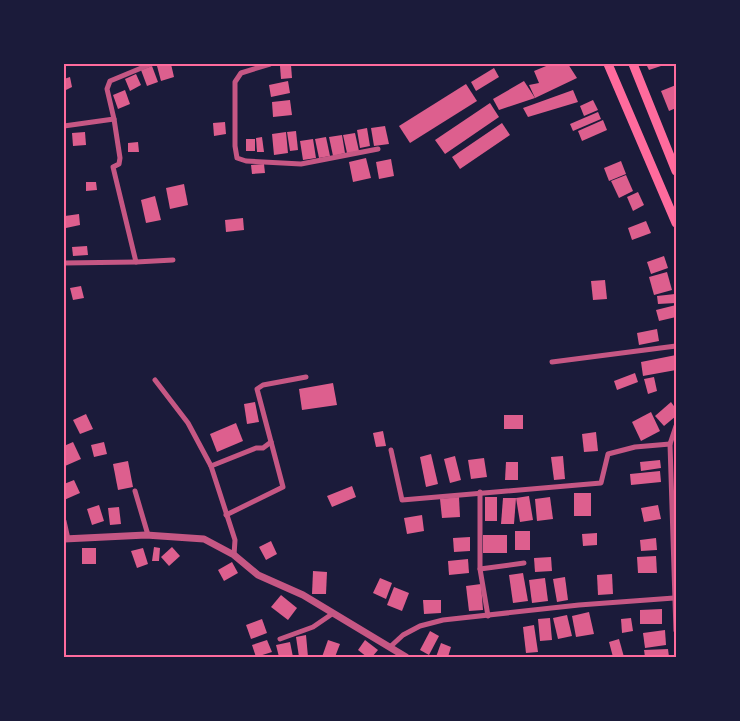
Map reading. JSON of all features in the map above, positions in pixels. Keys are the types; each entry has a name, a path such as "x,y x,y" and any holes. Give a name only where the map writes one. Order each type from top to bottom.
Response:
{"highway":[{"path":"608,64 676,223"},
{"path":"633,64 676,171"}],"street":[{"path":"136,262 113,167 119,164 120,158 107,89 110,81 151,64"},
{"path":"270,64 241,72 236,82 235,146 238,158 246,161 301,164 378,149"},
{"path":"64,126 114,119"},
{"path":"64,263 173,260"},
{"path":"552,362 676,346"},
{"path":"226,515 283,487 257,389 263,385 306,377"},
{"path":"155,380 188,423 210,466 235,540 234,555"},
{"path":"676,426 670,444 676,631"},
{"path":"210,466 256,448 263,448 271,442"},
{"path":"391,450 402,500 600,483 608,454 635,447 670,444"},
{"path":"136,490 148,535"},
{"path":"480,492 480,570 488,616"},
{"path":"64,521 66,539 148,535 204,539 234,555 258,575 304,595 332,614 406,657"},
{"path":"480,570 524,563"},
{"path":"390,648 403,635 420,626 442,620 579,605 674,598"},
{"path":"280,639 313,627 332,614"}],"building":[{"path":"171,64 174,77 161,81 157,66"},
{"path":"551,64 568,64 577,78 535,98 529,85 539,83 534,71"},
{"path":"646,64 667,64 649,70"},
{"path":"291,65 292,78 281,79 280,66"},
{"path":"152,66 158,82 147,86 141,70"},
{"path":"494,68 499,77 476,91 471,82"},
{"path":"136,74 141,85 130,91 125,79"},
{"path":"70,77 72,87 64,91 64,79"},
{"path":"288,81 290,93 271,97 269,85"},
{"path":"524,81 535,98 499,110 493,99"},
{"path":"466,84 477,101 410,143 399,126"},
{"path":"676,85 676,108 669,111 661,91"},
{"path":"125,90 130,104 118,109 113,95"},
{"path":"573,90 578,102 528,117 523,108"},
{"path":"290,100 292,115 273,117 272,102"},
{"path":"593,100 598,110 584,116 580,106"},
{"path":"490,103 499,117 445,154 435,140"},
{"path":"598,112 601,119 573,131 570,124"},
{"path":"603,120 607,130 582,141 578,131"},
{"path":"225,122 226,134 214,136 213,123"},
{"path":"502,123 510,135 460,169 452,157"},
{"path":"385,126 389,144 374,146 371,128"},
{"path":"367,128 370,146 360,148 357,130"},
{"path":"296,131 298,150 290,151 287,132"},
{"path":"85,132 86,145 73,146 72,133"},
{"path":"286,132 288,153 274,155 272,134"},
{"path":"355,133 359,151 347,153 343,135"},
{"path":"342,135 345,153 333,156 329,137"},
{"path":"262,137 264,152 257,152 256,138"},
{"path":"326,137 330,156 319,158 315,139"},
{"path":"246,139 255,139 255,151 246,151"},
{"path":"313,139 316,158 303,160 300,141"},
{"path":"138,142 139,152 128,152 128,143"},
{"path":"366,158 371,178 353,182 349,162"},
{"path":"391,159 394,176 379,179 376,162"},
{"path":"621,161 626,174 609,181 604,168"},
{"path":"264,164 265,173 252,174 251,165"},
{"path":"626,175 633,191 619,198 611,181"},
{"path":"86,182 96,182 97,190 86,191"},
{"path":"184,184 188,205 170,209 166,188"},
{"path":"638,192 644,205 633,211 627,197"},
{"path":"155,196 161,220 146,223 141,200"},
{"path":"79,214 80,225 66,228 65,216"},
{"path":"243,218 244,230 226,232 225,220"},
{"path":"646,221 651,233 632,240 628,228"},
{"path":"87,246 88,255 73,256 72,247"},
{"path":"664,256 668,268 651,274 647,262"},
{"path":"667,272 672,290 654,295 649,277"},
{"path":"605,280 607,299 593,300 591,281"},
{"path":"81,286 84,298 73,300 70,288"},
{"path":"675,294 676,303 658,304 657,296"},
{"path":"676,305 676,317 659,321 656,310"},
{"path":"657,329 659,341 639,345 637,333"},
{"path":"676,355 676,370 643,376 641,362"},
{"path":"635,373 638,382 617,390 614,381"},
{"path":"654,377 657,391 648,394 644,379"},
{"path":"333,383 337,405 302,410 299,389"},
{"path":"255,402 259,422 247,424 244,404"},
{"path":"671,402 676,409 676,416 664,426 655,416"},
{"path":"651,412 660,431 641,441 632,422"},
{"path":"86,414 93,429 80,434 73,420"},
{"path":"504,415 523,415 523,429 504,429"},
{"path":"236,423 243,441 217,452 210,434"},
{"path":"383,431 386,446 376,447 373,433"},
{"path":"596,432 598,451 584,452 582,434"},
{"path":"73,442 81,459 65,466 64,446"},
{"path":"104,442 107,454 94,457 91,445"},
{"path":"431,454 438,484 426,487 420,457"},
{"path":"455,456 461,480 450,483 444,459"},
{"path":"563,456 565,479 554,480 551,457"},
{"path":"484,458 487,477 471,479 468,460"},
{"path":"660,460 661,468 641,471 640,462"},
{"path":"128,461 133,487 118,490 113,464"},
{"path":"506,462 518,462 518,480 505,480"},
{"path":"660,471 661,482 631,485 630,474"},
{"path":"74,480 80,493 64,500 64,484"},
{"path":"352,486 356,497 332,507 327,496"},
{"path":"574,493 591,493 591,516 574,516"},
{"path":"529,496 533,520 520,522 516,498"},
{"path":"459,497 460,517 442,518 440,499"},
{"path":"485,497 497,497 497,521 485,521"},
{"path":"550,497 553,519 537,521 535,499"},
{"path":"503,498 516,498 514,524 501,524"},
{"path":"99,505 104,521 92,525 87,509"},
{"path":"658,505 661,519 644,522 641,508"},
{"path":"119,507 121,524 110,525 108,508"},
{"path":"422,515 424,531 407,534 404,518"},
{"path":"515,531 530,531 530,550 515,550"},
{"path":"597,533 597,545 583,546 582,534"},
{"path":"483,535 507,535 507,553 483,553"},
{"path":"470,537 470,551 454,552 453,538"},
{"path":"656,538 657,550 641,551 640,540"},
{"path":"271,541 277,554 266,560 259,547"},
{"path":"154,547 160,548 159,561 152,561"},
{"path":"172,547 180,556 169,566 161,557"},
{"path":"82,548 96,548 96,564 82,564"},
{"path":"143,548 148,564 137,568 131,551"},
{"path":"656,556 657,573 638,573 637,557"},
{"path":"551,557 552,571 535,572 534,558"},
{"path":"468,559 469,573 449,575 448,561"},
{"path":"232,562 238,573 224,581 218,570"},
{"path":"313,571 327,572 326,594 312,594"},
{"path":"523,573 528,601 513,603 509,575"},
{"path":"612,574 613,594 598,595 597,575"},
{"path":"565,577 568,600 557,602 553,579"},
{"path":"380,578 392,583 386,599 373,593"},
{"path":"545,578 548,601 532,603 529,580"},
{"path":"481,584 483,610 469,611 466,586"},
{"path":"394,587 409,593 402,611 387,605"},
{"path":"281,595 297,608 288,620 271,607"},
{"path":"423,600 441,600 441,613 424,614"},
{"path":"662,609 662,624 640,624 640,610"},
{"path":"589,612 594,634 576,637 572,616"},
{"path":"567,615 572,636 558,639 553,618"},
{"path":"550,618 552,640 540,641 538,619"},
{"path":"631,618 633,631 622,633 621,619"},
{"path":"262,619 267,633 251,639 246,625"},
{"path":"534,625 538,652 526,653 523,627"},
{"path":"665,630 666,645 645,648 643,633"},
{"path":"430,631 439,636 429,655 420,650"},
{"path":"306,635 308,657 299,657 296,637"},
{"path":"619,639 624,657 613,657 609,642"},
{"path":"267,640 272,652 256,657 252,645"},
{"path":"328,640 340,644 335,657 322,657"},
{"path":"365,640 378,650 372,657 367,657 358,650"},
{"path":"290,642 293,657 279,657 276,645"},
{"path":"441,643 451,647 448,657 436,657"},
{"path":"668,649 669,657 645,657 644,650"}]}
